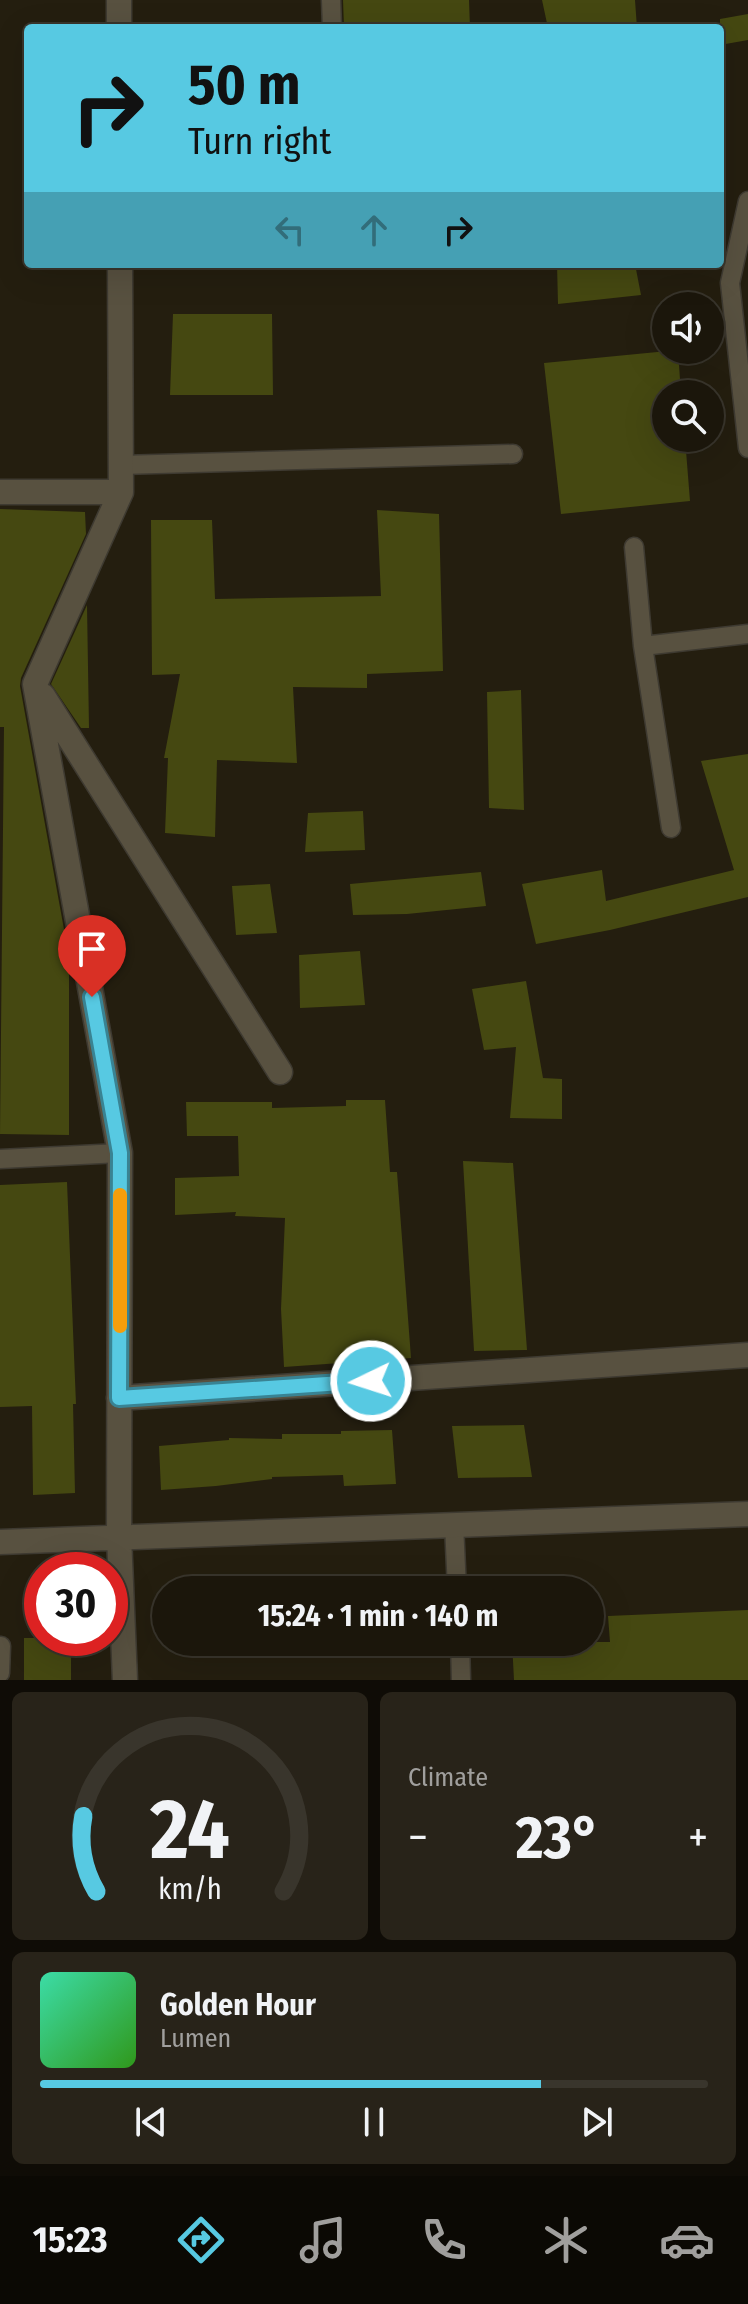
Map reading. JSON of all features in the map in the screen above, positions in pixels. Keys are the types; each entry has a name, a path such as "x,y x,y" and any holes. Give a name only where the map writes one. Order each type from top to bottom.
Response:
{"street":[{"path":"119,0 119,24"},
{"path":"120,268 121,492 35,684 120,1153 119,1536 125,1680"},
{"path":"0,492 121,492"},
{"path":"35,684 280,1072"},
{"path":"119,1398 748,1355"},
{"path":"0,1542 748,1514"}],"lane":[{"path":"331,0 332,24"},
{"path":"748,201 730,283 748,448"},
{"path":"121,465 513,454"},
{"path":"634,547 643,646 671,828"},
{"path":"643,646 748,634"},
{"path":"0,1159 120,1153"},
{"path":"454,1524 456,1576"},
{"path":"0,1673 1,1646"},
{"path":"460,1656 461,1680"}],"building":[{"path":"343,0 469,0 470,24 344,24"},
{"path":"542,0 635,0 637,24 547,24"},
{"path":"748,14 748,40 724,44 724,24 720,24 720,19"},
{"path":"557,268 636,268 641,295 558,304"},
{"path":"173,314 272,314 273,395 170,395"},
{"path":"652,353 652,364 679,364 680,380 652,380 652,452 686,452 690,501 561,514 544,363"},
{"path":"0,509 85,512 86,534 20,686 69,957 69,1135 0,1134 4,727 0,727"},
{"path":"377,510 439,514 443,671 367,674 367,688 293,687 297,763 217,760 215,837 165,833 168,758 164,758 180,674 152,675 151,520 212,520 215,599 381,596"},
{"path":"87,605 89,728 81,728 51,684"},
{"path":"521,690 524,810 489,808 487,692"},
{"path":"748,754 748,897 536,944 522,884 602,870 606,901 734,870 701,761"},
{"path":"363,811 365,850 305,852 308,813"},
{"path":"481,872 486,906 407,914 353,915 350,884"},
{"path":"270,884 277,933 236,935 232,886"},
{"path":"360,951 365,1005 300,1008 299,955"},
{"path":"526,981 543,1078 562,1079 562,1119 510,1118 516,1047 484,1050 472,989"},
{"path":"346,1100 385,1100 390,1172 397,1172 411,1358 284,1367 281,1309 285,1218 235,1216 236,1212 175,1215 175,1178 239,1176 238,1136 187,1136 186,1102 272,1102 272,1108 346,1106"},
{"path":"463,1161 513,1163 527,1350 474,1351"},
{"path":"67,1182 76,1404 73,1404 75,1493 33,1495 32,1406 0,1407 0,1185"},
{"path":"524,1425 532,1477 458,1478 452,1426"},
{"path":"392,1430 396,1484 344,1486 343,1475 272,1477 216,1486 161,1490 159,1446 229,1438 282,1439 282,1434"},
{"path":"748,1610 748,1680 514,1680 513,1656 604,1656 604,1642 610,1642 608,1616"},
{"path":"24,1656 71,1656 71,1680 24,1680"}],"slow traffic":[{"path":"120,1195 120,1326"}],"route":[{"path":"92,997 120,1153 119,1398 371,1381"}]}
